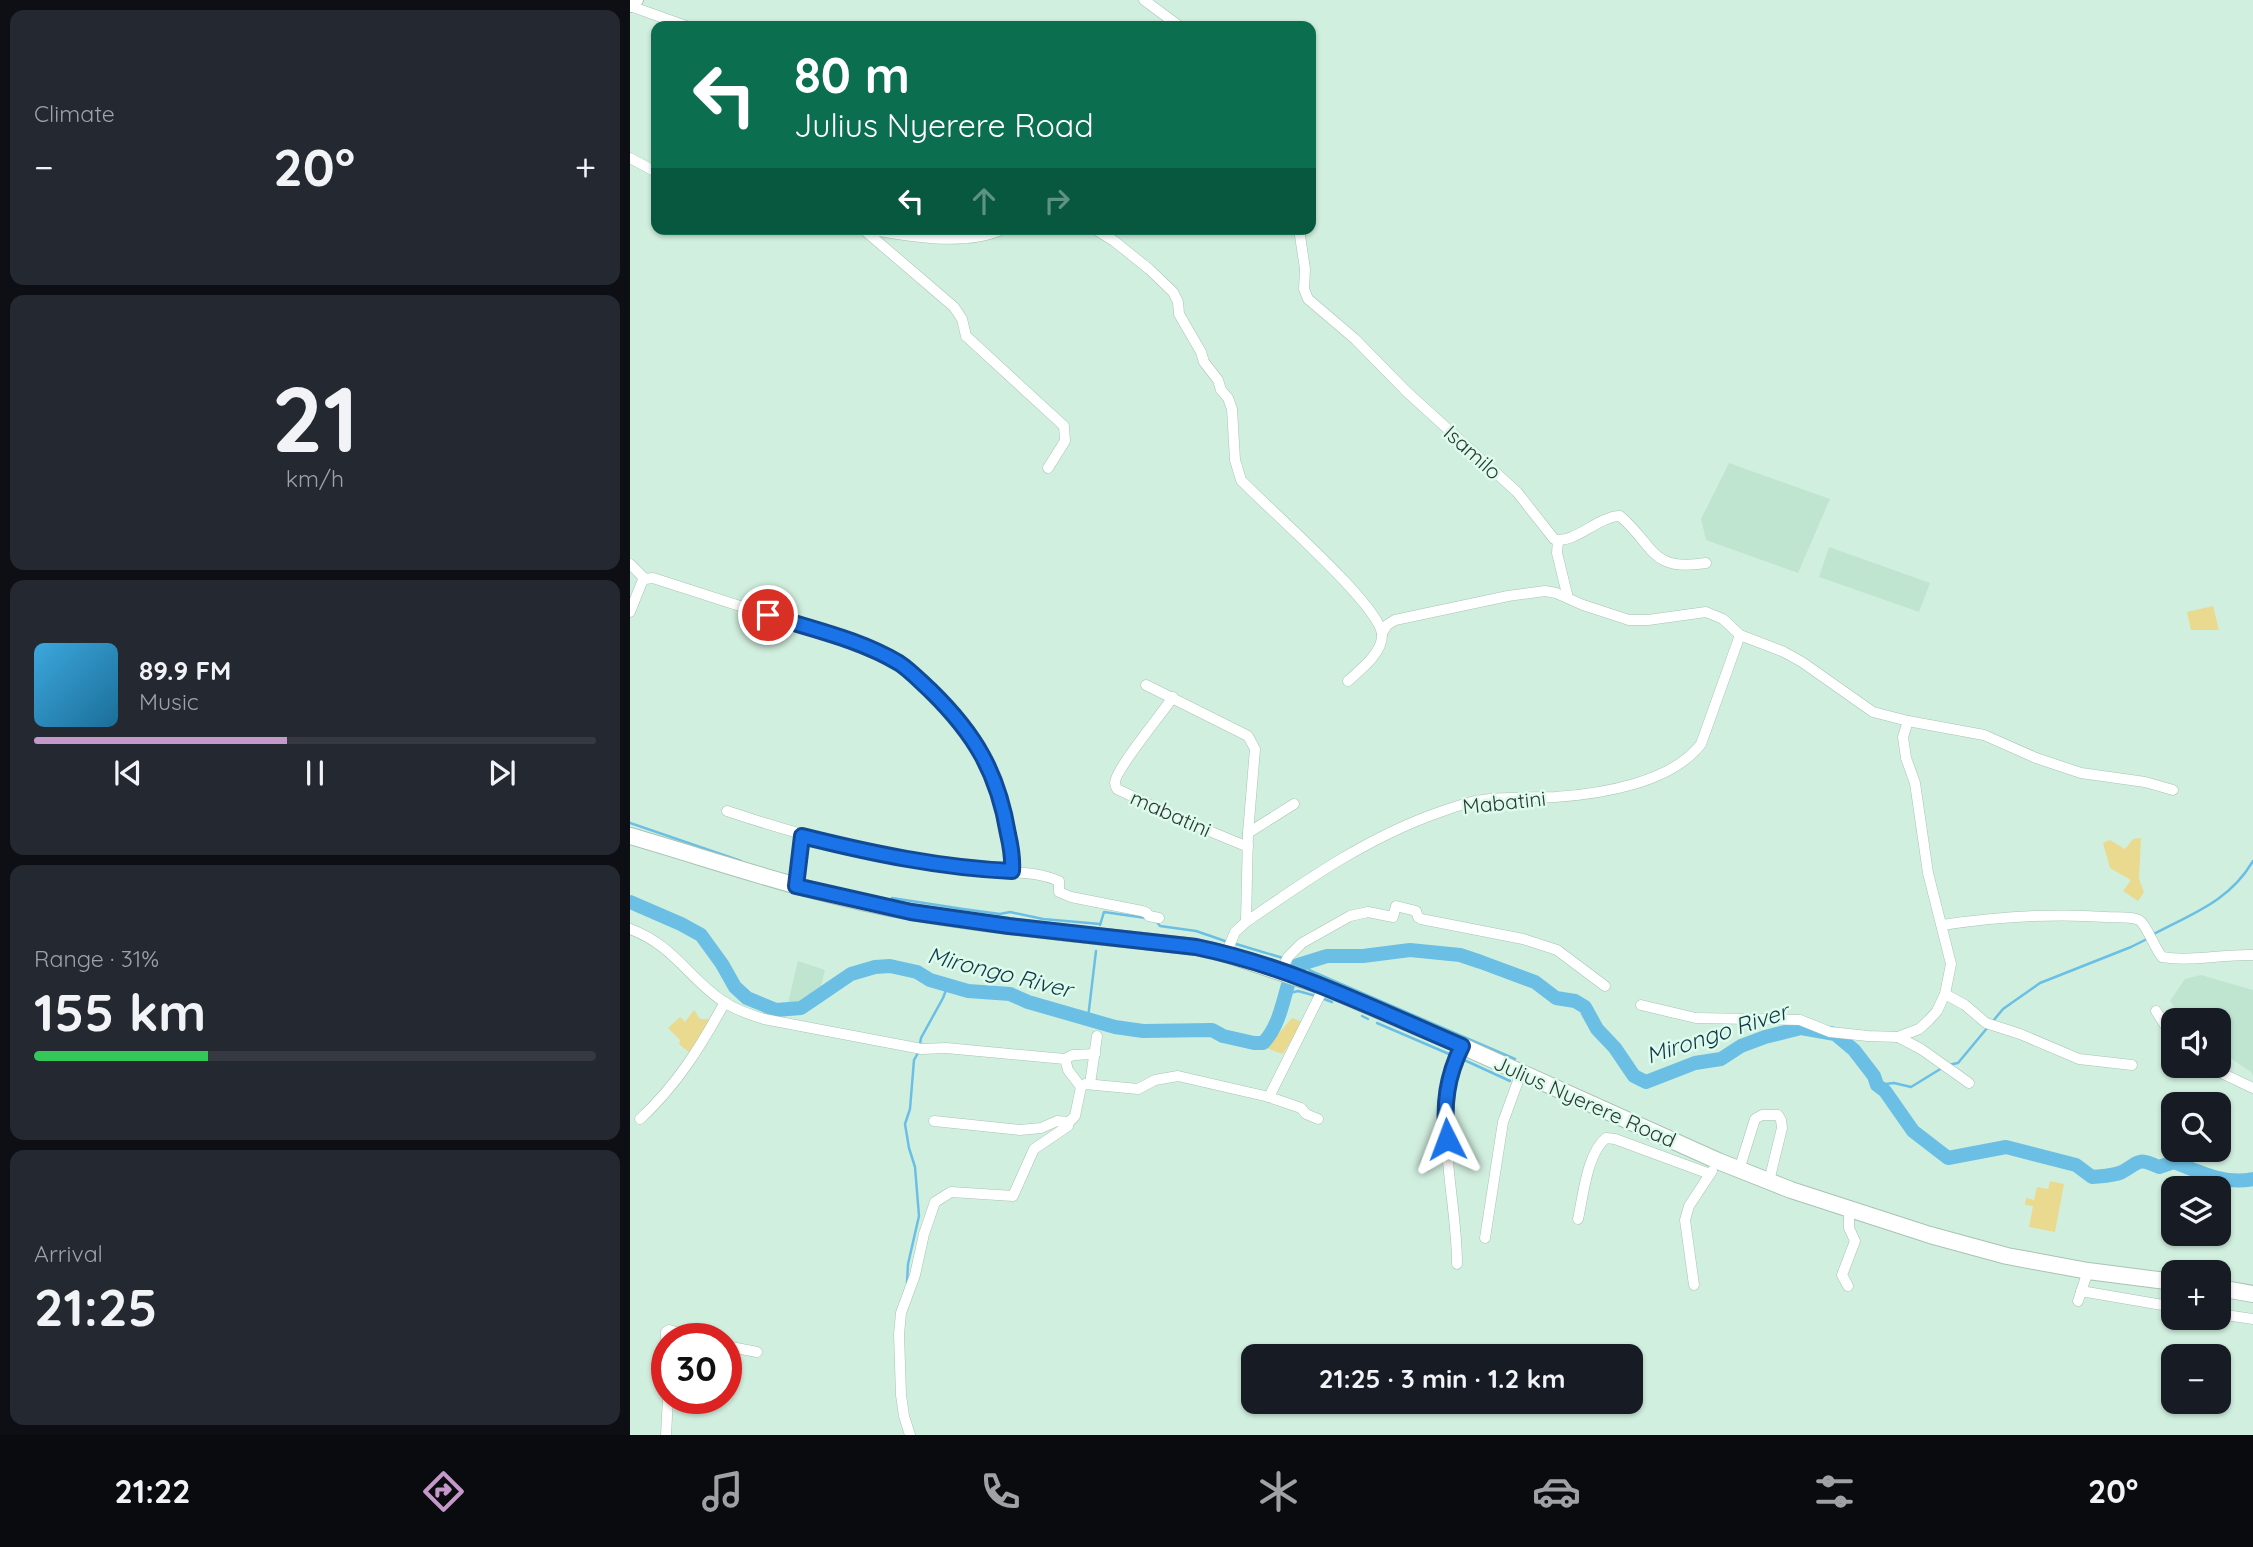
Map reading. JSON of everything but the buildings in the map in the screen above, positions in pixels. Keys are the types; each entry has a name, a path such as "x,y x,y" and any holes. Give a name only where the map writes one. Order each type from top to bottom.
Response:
{"highway":[{"name":"Julius Nyerere Road","path":"630,836 796,886 911,912 1196,947 1285,963 1324,987 1458,1054 1521,1073 1636,1123 1714,1168 1739,1170 1849,1210 1955,1242 2088,1271 2161,1280"},
{"path":"2231,1290 2253,1294"}],"street":[{"path":"637,0 630,6 672,21"},
{"path":"1144,0 1172,21"},
{"path":"630,158 651,169"},
{"path":"871,235 954,307 962,319 966,336 1064,426 1065,441 1048,468"},
{"path":"901,235 960,239 991,235"},
{"path":"1104,235 1149,269 1178,302 1179,314 1232,409 1235,460 1241,480 1355,593 1382,633"},
{"name":"Isamilo","path":"1300,235 1305,269 1304,289 1308,299 1355,339 1407,392 1517,492 1550,535 1559,541"},
{"path":"1568,598 1557,553 1559,541 1609,518 1620,516 1644,543 1668,564 1682,566 1706,563"},
{"path":"630,564 645,579"},
{"path":"645,579 653,578 851,642 900,663 951,711 976,744 994,777 1004,807 1013,861 1012,871"},
{"path":"630,612 645,579"},
{"path":"1348,681 1375,654 1382,633 1387,625 1395,620 1508,596 1545,591 1556,593 1629,620 1706,612 1723,619 1740,635 1802,662 1872,712 1984,735 2070,771 2145,782 2173,790"},
{"name":"Mabatini","path":"1226,954 1235,932 1246,922 1347,853 1379,836 1438,812 1476,801 1602,791 1660,775 1675,767 1692,756 1701,744 1740,635"},
{"path":"1146,685 1248,736 1253,742 1246,922"},
{"name":"mabatini","path":"1173,697 1116,780 1117,789 1248,847"},
{"path":"1898,1037 1919,1029 1937,1011 1945,993 1951,964 1928,873 1915,783 1906,758 1903,737 1908,721"},
{"path":"1248,833 1294,804"},
{"path":"727,811 802,836 910,859 1028,872 1059,881 1059,892 1070,897 1142,911 1159,918"},
{"path":"796,886 802,836"},
{"path":"1285,963 1302,943 1350,916 1368,912 1393,917 1396,906 1416,911 1421,919 1523,939 1557,950 1605,986"},
{"path":"1942,925 2000,918 2120,918 2140,920 2153,946 2162,957 2176,959 2231,954 2253,955"},
{"path":"630,929 671,952 724,1002 764,1019 922,1049 946,1048 1065,1059 1073,1055 1096,1054"},
{"path":"1269,1097 1324,987"},
{"path":"1945,993 1965,1005 1986,1023 2079,1059 2132,1065"},
{"path":"640,1119 694,1058 724,1002"},
{"path":"1641,1005 1696,1018 1800,1020 1830,1032 1898,1037 1921,1049 1969,1083"},
{"path":"2156,1011 2161,1019"},
{"path":"910,1435 901,1395 901,1314 935,1202 951,1192 1013,1196 1034,1149 1068,1126 1077,1110 1096,1054 1097,1036"},
{"path":"1457,1265 1445,1112 1450,1072 1458,1054"},
{"path":"1065,1059 1068,1070 1086,1086 1138,1089 1155,1080 1178,1076 1269,1097 1301,1108 1306,1114 1318,1119"},
{"path":"1485,1238 1503,1122 1521,1073"},
{"path":"2231,1078 2253,1088"},
{"path":"1739,1170 1755,1119 1762,1115 1778,1115 1782,1128 1769,1181"},
{"path":"934,1121 1006,1130 1041,1128 1056,1121 1069,1122"},
{"path":"1622,1142 1636,1123"},
{"path":"1578,1219 1597,1147 1606,1138 1714,1168 1689,1206 1685,1220 1694,1285"},
{"path":"1848,1286 1842,1275 1854,1241 1849,1228 1849,1210"},
{"path":"2088,1271 2079,1296 2161,1305"},
{"path":"2231,1316 2253,1319"},
{"path":"742,1349 757,1352"},
{"path":"666,1435 667,1414"}],"shaded area":[{"path":"1729,463 1830,499 1798,573 1706,540 1701,519"},
{"path":"1829,547 1930,583 1919,612 1819,577"},
{"path":"2213,606 2219,630 2191,630 2187,612"},
{"path":"2141,838 2139,879 2144,892 2138,901 2123,891 2131,880 2110,868 2103,843 2110,840 2125,849 2133,839"},
{"path":"798,961 825,970 820,990 787,1007"},
{"path":"2201,975 2253,990 2253,1076 2231,1058 2231,1008 2175,1008 2170,1001 2185,979"},
{"path":"694,1010 700,1019 713,1019 691,1054 679,1044 680,1040 668,1028 680,1017 685,1022"},
{"path":"1292,1018 1302,1022 1283,1054 1266,1048"},
{"path":"2050,1181 2064,1184 2055,1232 2029,1227 2033,1206 2025,1205 2026,1198 2034,1200 2037,1187 2048,1189"}],"waterway":[{"path":"630,823 741,861"},
{"path":"2152,935 2221,897 2233,887 2253,861"},
{"path":"892,898 1000,914 1010,912 1043,919 1100,924"},
{"name":"Mirongo River","path":"630,902 701,935 735,987 747,998 776,1010 801,1008 851,974 890,966 917,972 930,980 968,991 1010,994 1028,1002 1115,1027 1143,1031 1212,1030 1223,1036 1263,1043 1276,1023 1288,985"},
{"path":"1100,925 1104,912 1146,918"},
{"path":"1156,921 1160,926 1196,931 1225,941"},
{"path":"1948,1065 1958,1063 2003,1009 2040,983 2147,939"},
{"path":"1236,944 1283,958"},
{"name":"Mirongo River","path":"1298,965 1327,956 1363,956 1410,950 1460,955 1481,962 1535,982 1556,998 1575,1001 1585,1007 1597,1029 1615,1048 1634,1076 1646,1082 1695,1063 1721,1059 1741,1046 1765,1037 1801,1028 1835,1034 1854,1050 1913,1131 1948,1158 2006,1147 2076,1165 2092,1177 2122,1172 2136,1163 2146,1162 2159,1167 2174,1162 2222,1179 2253,1179"},
{"path":"1088,1018 1096,951"},
{"path":"1290,960 1300,963"},
{"path":"1304,962 1311,971 1515,1059"},
{"path":"920,1044 948,985"},
{"path":"1286,994 1298,991 1316,996"},
{"path":"1324,999 1332,1002"},
{"path":"1362,1016 1368,1019"},
{"path":"1377,1023 1456,1057"},
{"path":"907,1283 908,1264 919,1216 915,1167 905,1124 910,1109 914,1060 918,1053"},
{"path":"1462,1059 1510,1081"},
{"path":"1877,1085 1894,1083 1911,1087 1942,1068"}],"route":[{"path":"768,615 864,646 900,663 951,711 976,744 994,777 1004,807 1013,861 1012,871 993,870 910,859 802,836 796,886 911,912 1196,947 1281,971 1324,987 1462,1046 1450,1072 1445,1105 1447,1139"}]}
